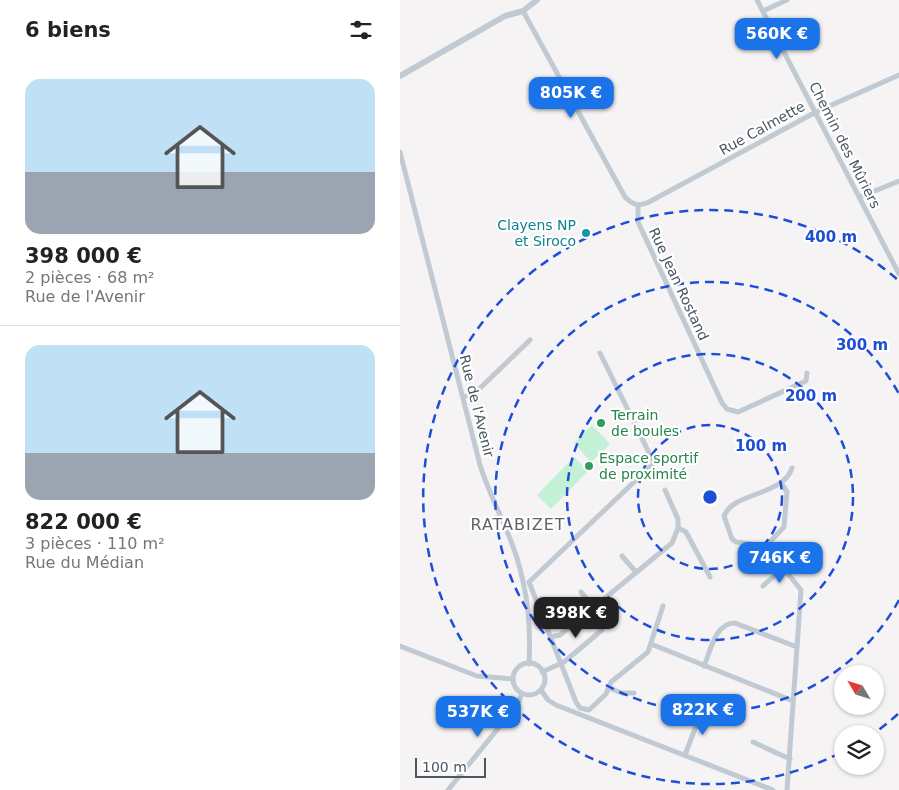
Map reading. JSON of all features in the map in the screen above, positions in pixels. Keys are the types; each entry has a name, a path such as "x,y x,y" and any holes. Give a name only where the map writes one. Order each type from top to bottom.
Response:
{"street":[{"path":"400,84 400,77 505,16 523,11 537,0"},
{"name":"Chemin des Mûriers","path":"757,0 899,274"},
{"path":"763,11 787,0"},
{"path":"523,11 625,198 631,203 638,205"},
{"name":"Rue Calmette","path":"638,205 649,202 816,112 899,76"},
{"name":"Rue de l'Avenir","path":"400,152 486,486 516,557 529,609 529,664"},
{"path":"860,197 899,181"},
{"name":"Rue Jean Rostand","path":"638,205 638,222 722,403 727,409 738,412 806,381 807,373"},
{"path":"463,397 475,393 530,340"},
{"path":"600,353 654,463 529,582 560,664 580,708 589,710 606,694 611,682 641,658 651,644 663,606"},
{"path":"787,790 801,590 766,546 736,542 724,516 729,508 781,483 790,475 792,468"},
{"path":"766,546 782,532 784,527 787,492 781,483"},
{"path":"550,637 560,636 672,542 678,528 678,519 665,490"},
{"path":"678,528 686,532 710,577"},
{"path":"622,556 636,572"},
{"path":"763,586 783,568"},
{"path":"582,592 594,606"},
{"path":"704,666 720,629 726,623 736,623 796,647"},
{"path":"542,672 560,664 602,630"},
{"path":"651,644 793,701"},
{"path":"400,646 477,676 513,679"},
{"path":"529,664 536,666 542,672 544,680 540,690 534,695 522,693 516,689 513,679 518,667 529,664"},
{"path":"609,688 622,693 634,693"},
{"path":"540,690 548,700 556,705 773,790"},
{"path":"448,790 518,704 522,693"},
{"path":"678,701 722,717"},
{"path":"685,755 702,710"},
{"path":"753,742 790,759"}],"green space":[{"path":"592,425 610,444 591,462 574,443"},
{"path":"574,457 588,471 551,509 537,495"}],"place":[{"name":"Clayens NP et Siroco","path":"586,233"},
{"name":"Terrain de boules","path":"601,423"},
{"name":"Espace sportif de proximité","path":"589,466"}],"district":[{"name":"RATABIZET","path":"518,524"}]}
